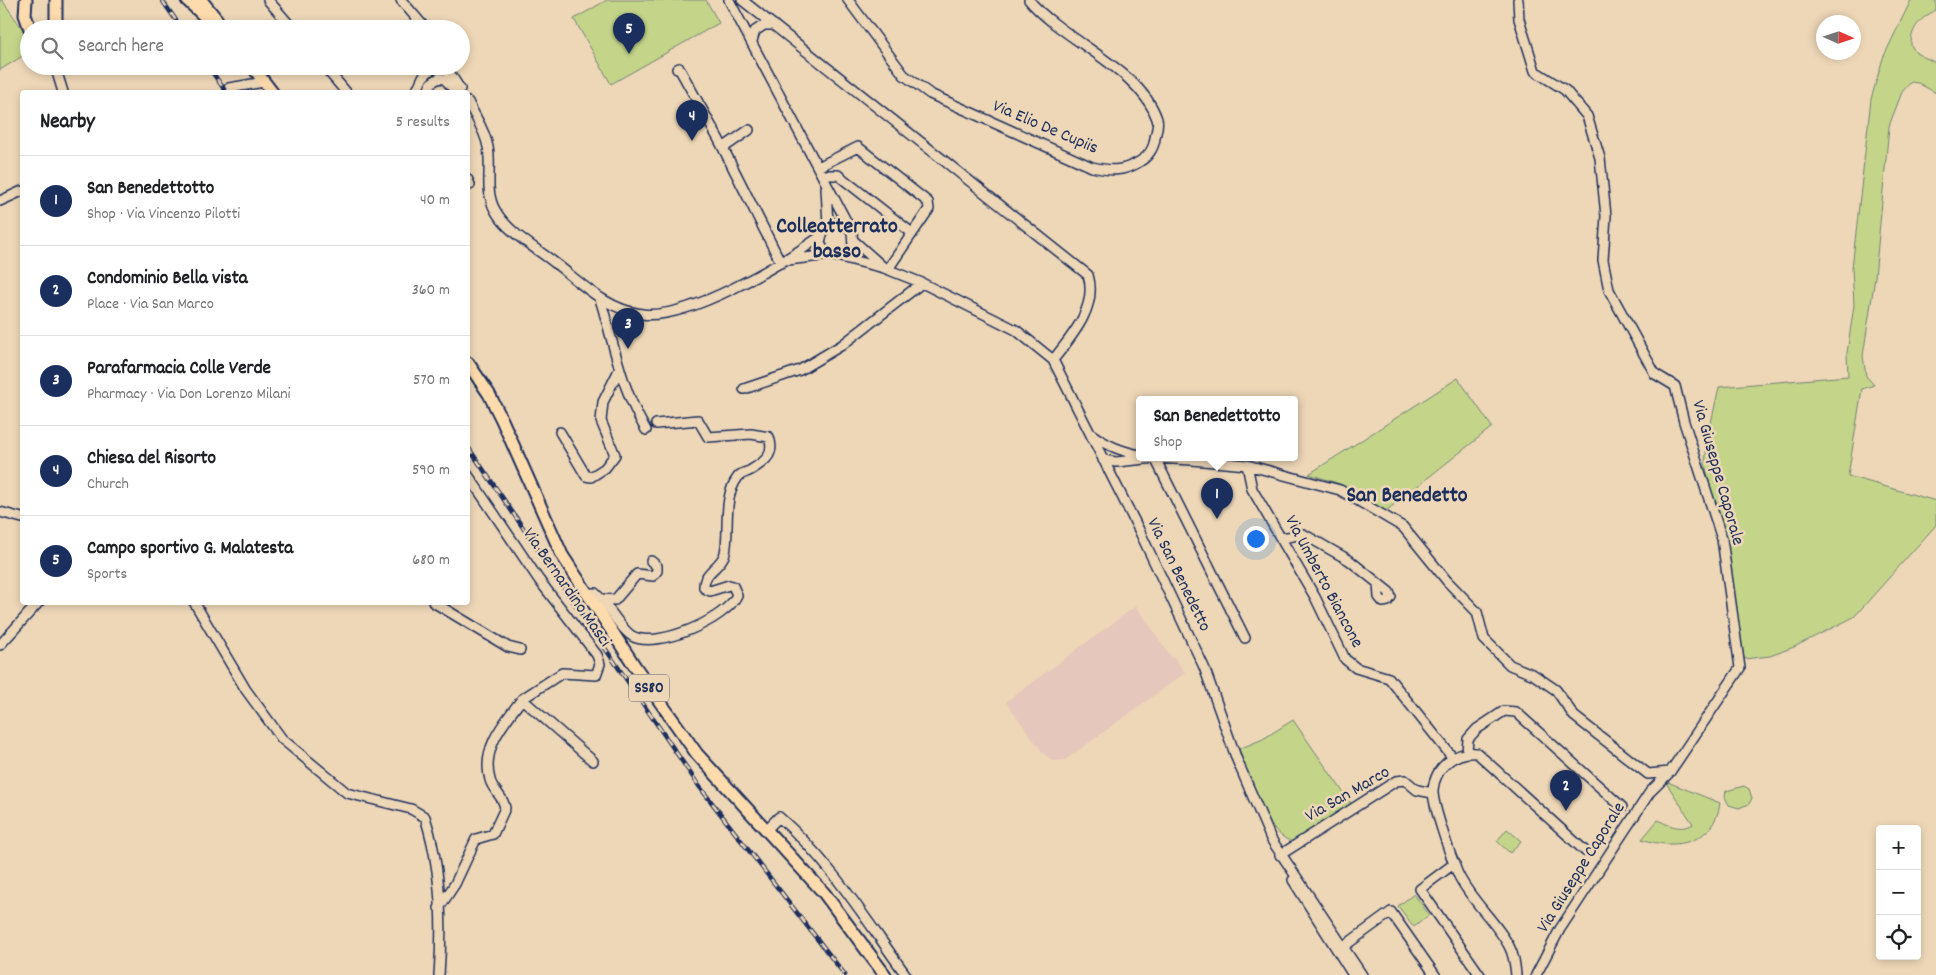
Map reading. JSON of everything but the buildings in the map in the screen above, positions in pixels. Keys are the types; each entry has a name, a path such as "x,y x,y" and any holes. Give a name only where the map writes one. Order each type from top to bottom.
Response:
{"main road":[{"path":"26,0 25,15 27,20"},
{"path":"56,0 56,20"},
{"path":"187,0 208,20"},
{"path":"201,0 217,20"},
{"path":"211,0 220,20"},
{"path":"260,75 270,90"},
{"name":"SS80","path":"470,366 495,405 549,530 586,593 687,741 721,782 767,829 824,893 885,975"}],"street":[{"path":"268,0 285,20"},
{"path":"401,0 418,20"},
{"path":"729,0 824,177 854,241 886,268"},
{"path":"742,0 1088,275 1092,287 1090,302 1073,334 1053,360"},
{"name":"Via Elio De Cupiis","path":"848,0 904,75 930,94 1092,167 1113,172 1130,167 1144,159 1154,145 1158,120 1146,96 1120,72 1040,14 1029,0"},
{"name":"Via Giuseppe Caporale","path":"1518,0 1519,19 1535,71 1565,90 1587,116 1600,158 1606,216 1603,260 1609,290 1655,374 1675,386 1684,422 1722,539 1740,668 1670,772 1645,800 1560,929 1536,975"},
{"path":"752,41 755,31 764,25 774,25"},
{"path":"677,69 679,68 784,262"},
{"path":"58,75 62,90"},
{"path":"332,75 344,90"},
{"path":"417,90 425,75"},
{"path":"451,75 461,90"},
{"path":"429,90 431,83 439,78 445,79 454,90"},
{"path":"229,88 264,82"},
{"path":"470,106 484,132 489,158 488,188 496,211 511,228 600,299 642,315 665,314 728,291 784,262 820,236 828,225 828,205 824,177"},
{"path":"470,116 484,132"},
{"path":"723,148 749,130"},
{"path":"818,167 854,148 861,148 928,202 929,209 886,268"},
{"path":"824,177 838,175 912,233"},
{"path":"0,201 20,192"},
{"path":"828,225 841,223 849,228"},
{"path":"820,236 821,248 829,255"},
{"path":"840,257 850,251 854,241"},
{"path":"784,262 829,255 886,268"},
{"name":"Via San Benedetto","path":"886,268 922,283 1016,330 1053,360 1204,666 1258,812 1280,855 1362,975"},
{"path":"744,389 800,370 842,345 922,283"},
{"path":"600,299 619,370 633,409 646,430"},
{"path":"560,432 586,476 591,477 605,468 615,455 601,421 602,402 619,370"},
{"path":"586,593 595,592 630,635 653,640 672,637 698,626 732,605 737,595 733,586 729,584 710,591 704,588 704,581 706,575 722,560 725,552 726,517 734,483 739,475 750,471 769,456 772,447 770,437 751,434 708,437 698,420 656,424"},
{"path":"1088,431 1105,444 1121,452 1136,454"},
{"path":"1103,460 1106,456 1121,452"},
{"path":"1103,460 1123,462 1136,460"},
{"path":"1156,461 1245,638"},
{"path":"1194,461 1247,465 1340,490 1403,527 1447,581 1477,612 1484,639 1510,666 1534,675 1556,690 1574,716 1648,774 1670,772"},
{"path":"1113,480 1114,466 1123,462"},
{"name":"Via Umberto Biancone","path":"1247,465 1252,489 1282,538 1350,665 1389,678 1453,758"},
{"name":"Via Bernardino Masci","path":"470,478 539,580 597,655 600,664 596,675 562,673 522,699"},
{"path":"0,512 20,517"},
{"path":"1282,538 1303,534 1349,560 1378,584"},
{"path":"602,599 615,600 637,574 653,576 657,571 657,566 650,561"},
{"path":"0,645 35,605"},
{"path":"196,605 246,690 282,739 347,793 411,809 425,817 434,844 442,932 438,975"},
{"path":"438,605 508,647 520,650"},
{"path":"439,908 455,884 476,839 493,834 505,808 490,779 488,756 492,742 500,728 522,699 593,761"},
{"path":"1467,752 1468,739 1477,729 1504,711 1516,712 1622,807"},
{"path":"1516,975 1515,960 1509,945 1458,875 1433,793 1440,770 1453,758 1467,752 1477,753 1584,851"},
{"name":"Via San Marco","path":"1280,855 1396,781 1405,780 1417,790 1433,793"},
{"path":"767,829 779,817 799,834 826,863 906,975"},
{"path":"1280,855 1302,898 1352,975"},
{"path":"1454,863 1420,889 1480,975"},
{"path":"1344,947 1391,912 1435,975"}],"shaded area":[{"path":"1136,606 1172,658 1174,657 1185,673 1065,760 1053,761 1043,753 1006,702"}],"green space":[{"path":"0,0 2,0 20,25 20,58 0,70"},
{"path":"607,0 706,0 719,23 611,84 574,19"},
{"path":"1911,0 1936,0 1936,10 1926,16 1915,28 1911,45 1916,53 1936,63 1936,93 1918,83 1911,82 1902,92 1889,126 1875,277 1863,356 1866,376 1874,385 1862,389 1848,476 1936,501 1936,525 1854,617 1794,647 1770,656 1744,659 1728,559 1705,465 1707,441 1719,387 1848,376 1847,353 1854,305 1852,268 1871,99 1883,58"},
{"path":"1458,378 1492,427 1386,511 1340,484 1309,474"},
{"path":"1293,720 1353,806 1298,842 1287,840 1277,832 1268,820 1253,789 1239,749 1263,739"},
{"path":"1665,781 1720,803 1717,817 1702,835 1692,840 1668,844 1642,839 1658,820 1671,826 1684,827 1693,824"},
{"path":"1744,786 1749,789 1752,798 1749,804 1739,808 1729,805 1725,797 1726,791"},
{"path":"1507,829 1521,841 1510,853 1497,841"},
{"path":"1414,894 1429,915 1414,927 1398,906"}],"railway":[{"path":"162,0 176,20"},
{"path":"214,75 225,90"},
{"path":"470,450 699,786 845,975"}],"place":[{"name":"Campo sportivo G. Malatesta","path":"629,54"},
{"name":"Chiesa del Risorto","path":"692,141"},
{"name":"Parafarmacia Colle Verde","path":"628,349"},
{"name":"San Benedettotto","path":"1217,519"},
{"name":"Condominio Bella vista","path":"1566,811"}],"district":[{"name":"Colleatterrato basso","path":"837,240"},
{"name":"San Benedetto","path":"1407,496"}]}
